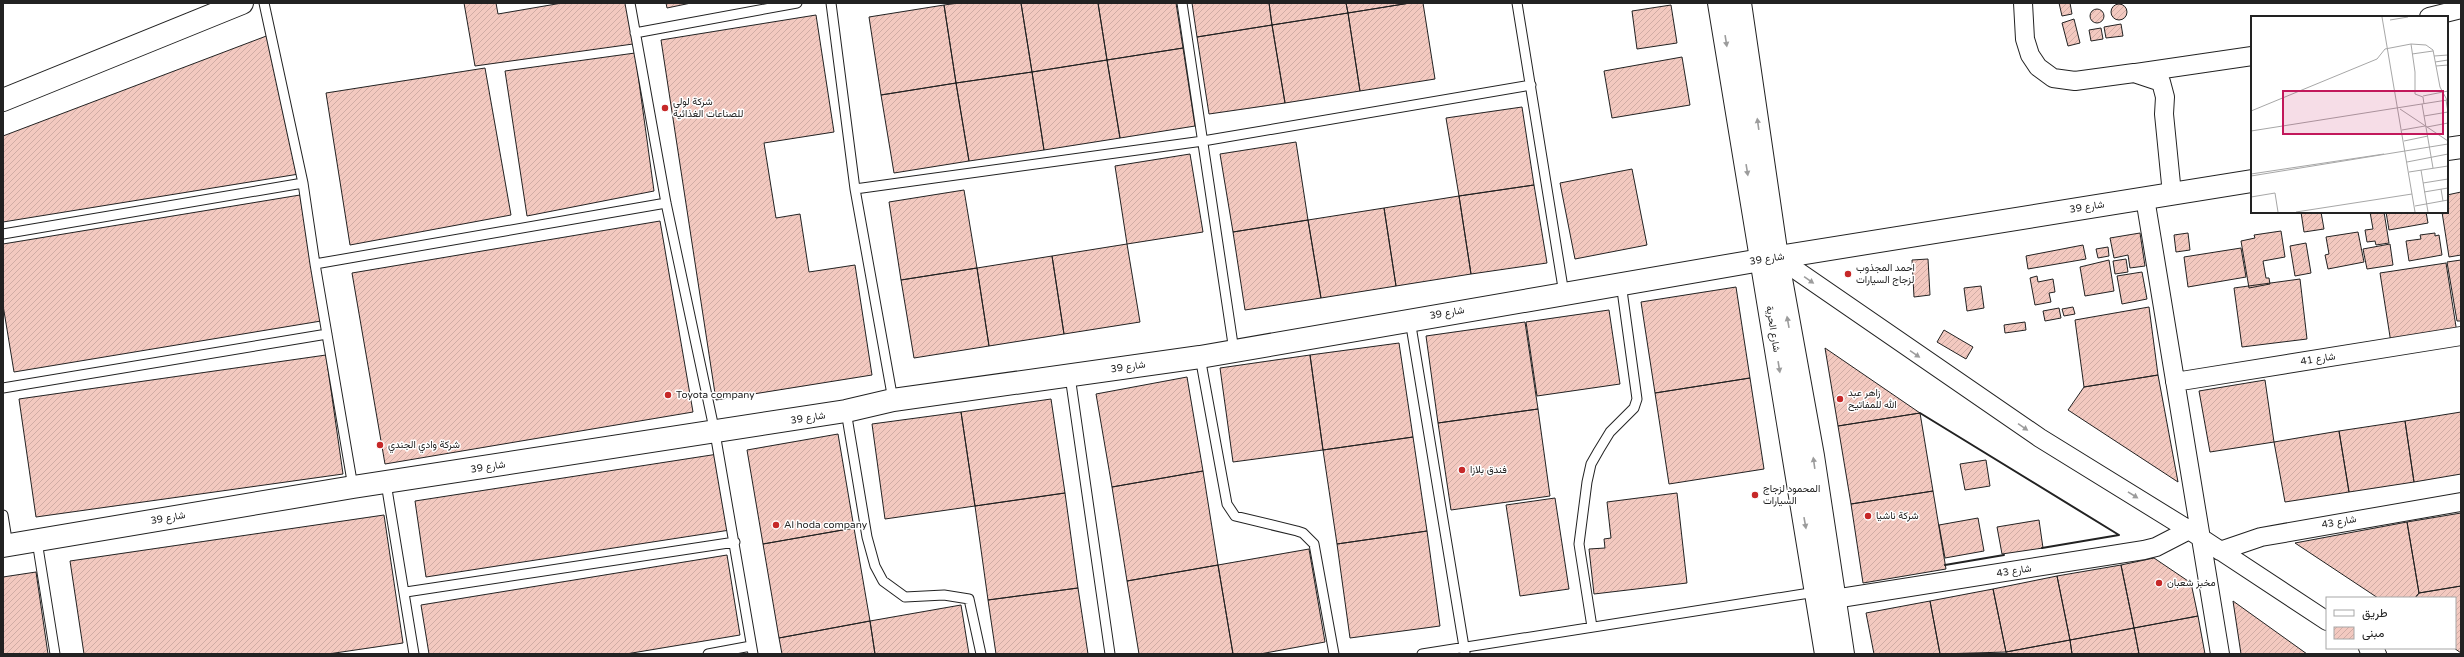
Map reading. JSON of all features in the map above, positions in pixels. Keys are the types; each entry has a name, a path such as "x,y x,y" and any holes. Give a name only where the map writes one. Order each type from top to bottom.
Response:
{"street":[{"path":"3,100 242,3"},
{"name":"شارع الحرية","path":"1719,3 1769,258 1813,456 1828,594 1843,654"},
{"name":"شارع الحرية","path":"1740,3 1769,258"},
{"path":"2023,3 2025,39 2030,55 2038,67 2053,78 2075,81 2251,56"},
{"path":"2433,16 2461,9"},
{"path":"2134,73 2161,82 2165,97 2164,114 2172,194"},
{"path":"2448,149 2461,147"},
{"name":"شارع 39","path":"5,546 353,487 714,433 846,411 893,400 1200,357 1769,258 2251,181"},
{"path":"2145,198 2175,382 2196,535 2220,654"},
{"path":"1769,258 2040,438 2196,535 2326,620"},
{"name":"شارع 41","path":"2175,382 2461,336"},
{"name":"شارع 43","path":"2220,551 2261,537 2461,502"},
{"name":"شارع 43","path":"1828,594 2144,550 2196,535"},
{"name":"شارع الحرية","path":"1826,654 1828,594"}],"lane":[{"path":"264,3 303,183 314,264 353,487"},
{"path":"630,3 666,204 714,433 735,542 752,650 708,654"},
{"path":"635,33 797,3"},
{"path":"831,3 855,189 893,400"},
{"path":"1182,3 1234,351"},
{"path":"1517,3 1564,294"},
{"path":"855,189 1203,141 1530,85"},
{"path":"3,234 303,183"},
{"path":"314,264 666,204"},
{"path":"1592,627 1579,544 1587,482 1591,464 1599,450 1610,432 1634,408 1637,399 1622,283"},
{"path":"1410,320 1465,651"},
{"path":"3,388 327,334"},
{"path":"1200,357 1227,504 1236,516 1303,533 1314,544 1334,654"},
{"path":"1070,376 1110,654"},
{"path":"846,411 867,537 875,566 883,581 905,597 944,595 969,599 981,654"},
{"path":"386,483 406,592 412,654"},
{"path":"3,515 5,546"},
{"path":"37,541 55,654"},
{"path":"406,592 735,542"},
{"path":"1422,654 1465,651 1592,627 1828,594"}],"building":[{"path":"464,3 496,3 498,14 562,3 626,3 633,44 475,66"},
{"path":"666,3 691,3 667,8"},
{"path":"959,3 1021,3 1032,72 956,83 944,5"},
{"path":"1021,3 1098,3 1107,60 1032,72"},
{"path":"1098,3 1176,3 1183,48 1107,60"},
{"path":"1192,3 1269,3 1272,25 1197,37"},
{"path":"1269,3 1346,3 1348,13 1272,25"},
{"path":"1346,3 1410,3 1348,13"},
{"path":"1410,3 1423,3 1435,79 1360,91 1348,13"},
{"path":"2059,3 2070,3 2072,14 2062,16"},
{"path":"2119,4 2126,9 2127,12 2122,19 2119,20 2112,15 2111,12 2116,5"},
{"path":"944,5 956,83 881,95 869,17"},
{"path":"1671,5 1677,43 1637,49 1632,11"},
{"path":"2094,9 2100,9 2104,13 2104,19 2100,23 2094,23 2090,19 2090,13"},
{"path":"1348,13 1360,91 1285,103 1272,25"},
{"path":"816,15 834,132 764,143 776,218 800,214 809,272 855,265 872,375 716,400 661,40"},
{"path":"2074,19 2080,43 2068,46 2062,23"},
{"path":"2121,24 2123,36 2106,38 2104,27"},
{"path":"1272,25 1285,103 1209,114 1197,37"},
{"path":"2101,28 2103,39 2091,41 2089,30"},
{"path":"269,35 299,174 3,222 3,136"},
{"path":"1183,48 1195,126 1120,138 1107,60"},
{"path":"635,53 654,191 527,216 505,71"},
{"path":"1682,57 1690,105 1612,118 1604,71"},
{"path":"1107,60 1120,138 1044,150 1032,72"},
{"path":"485,68 511,215 350,245 326,93"},
{"path":"1032,72 1044,150 969,161 956,83"},
{"path":"956,83 969,161 894,173 881,95"},
{"path":"1522,107 1534,185 1459,196 1446,118"},
{"path":"1296,142 1308,220 1233,232 1220,154"},
{"path":"1190,154 1203,232 1127,244 1115,166"},
{"path":"1632,169 1647,245 1575,259 1560,183"},
{"path":"1534,185 1547,263 1471,274 1459,196"},
{"path":"964,190 977,268 901,280 889,202"},
{"path":"2461,192 2461,255 2449,257 2442,213 2448,213 2448,195"},
{"path":"300,195 321,321 14,372 3,305 3,244"},
{"path":"1459,196 1471,274 1396,286 1384,208"},
{"path":"1384,208 1396,286 1321,298 1308,220"},
{"path":"2301,213 2321,213 2324,229 2304,232"},
{"path":"2370,213 2384,213 2389,243 2376,245 2375,241 2367,242 2365,230 2373,229"},
{"path":"2386,213 2426,213 2428,223 2389,230"},
{"path":"1308,220 1321,298 1245,310 1233,232"},
{"path":"660,221 693,412 385,464 352,273"},
{"path":"2281,231 2285,257 2263,261 2266,278 2269,278 2270,284 2249,288 2241,241 2255,238 2254,235"},
{"path":"2358,232 2364,262 2328,269 2325,255 2329,254 2326,237"},
{"path":"2140,233 2145,266 2130,268 2128,255 2114,258 2110,238"},
{"path":"2188,233 2190,250 2176,252 2174,235"},
{"path":"2435,233 2435,236 2439,235 2442,255 2409,261 2406,241 2421,239 2420,235"},
{"path":"2306,243 2311,273 2295,276 2290,246"},
{"path":"1127,244 1140,322 1064,334 1052,256"},
{"path":"2390,244 2393,265 2367,269 2363,249"},
{"path":"2083,245 2086,259 2028,269 2026,256"},
{"path":"2108,247 2109,256 2098,258 2096,249"},
{"path":"2241,248 2246,277 2188,287 2184,257"},
{"path":"1052,256 1064,334 989,346 977,268"},
{"path":"1928,259 1930,295 1914,297 1912,260"},
{"path":"2126,259 2128,272 2115,274 2113,261"},
{"path":"2109,260 2114,291 2085,296 2080,267"},
{"path":"2461,260 2461,321 2457,321 2447,262"},
{"path":"2446,263 2457,333 2391,343 2380,273"},
{"path":"977,268 989,346 914,358 901,280"},
{"path":"2142,272 2147,299 2122,304 2117,276"},
{"path":"2037,276 2038,282 2053,279 2055,292 2049,293 2051,302 2035,305 2030,278"},
{"path":"2300,279 2307,339 2242,347 2234,288"},
{"path":"1981,286 1984,308 1967,311 1964,288"},
{"path":"1736,287 1750,378 1655,393 1641,302"},
{"path":"2073,307 2075,314 2064,316 2062,309"},
{"path":"2149,307 2158,375 2084,387 2075,320"},
{"path":"2059,308 2061,318 2045,321 2043,311"},
{"path":"1609,310 1620,384 1537,396 1526,322"},
{"path":"1525,322 1538,409 1438,423 1426,336"},
{"path":"2025,322 2026,330 2005,333 2004,325"},
{"path":"1944,330 1973,347 1966,359 1937,342"},
{"path":"1399,343 1413,437 1323,450 1310,355"},
{"path":"1825,348 1920,413 1838,426"},
{"path":"326,355 343,474 36,517 19,399"},
{"path":"1310,355 1323,450 1233,462 1220,368"},
{"path":"2158,375 2178,482 2068,410 2084,387"},
{"path":"1187,377 1203,471 1112,487 1096,394"},
{"path":"1750,378 1764,469 1669,484 1655,393"},
{"path":"2265,380 2274,442 2210,452 2199,391"},
{"path":"1051,399 1065,493 975,506 961,412"},
{"path":"1538,409 1550,496 1451,510 1438,423"},
{"path":"961,412 975,506 885,519 872,424"},
{"path":"2461,412 2461,474 2414,482 2405,421"},
{"path":"1920,413 1933,491 1851,504 1838,426"},
{"path":"2405,421 2414,482 2349,492 2339,431"},
{"path":"2339,431 2349,492 2285,502 2274,442"},
{"path":"838,434 854,528 763,544 747,450"},
{"path":"1413,437 1427,531 1337,544 1323,450"},
{"path":"718,454 730,530 426,577 415,501"},
{"path":"1986,460 1990,486 1965,490 1960,464"},
{"path":"1203,471 1218,565 1127,581 1112,487"},
{"path":"1933,491 1946,569 1863,583 1851,504"},
{"path":"1065,493 1078,588 988,600 975,506"},
{"path":"1677,493 1687,583 1594,594 1589,549 1605,548 1604,539 1611,538 1607,502"},
{"path":"1555,498 1569,589 1520,596 1506,505"},
{"path":"2461,513 2461,586 2419,593 2407,522"},
{"path":"384,515 403,643 328,654 84,654 70,561"},
{"path":"1978,518 1984,551 1945,558 1939,525"},
{"path":"2039,520 2043,548 2002,554 1997,527"},
{"path":"2407,522 2419,593 2416,597 2376,597 2295,543"},
{"path":"854,528 870,621 779,638 763,544"},
{"path":"1427,531 1440,626 1350,638 1337,544"},
{"path":"1309,549 1325,642 1260,654 1233,654 1218,565"},
{"path":"727,555 740,635 626,654 429,654 421,605"},
{"path":"2154,558 2191,583 2198,616 2134,628 2121,565"},
{"path":"1218,565 1233,654 1139,654 1127,581"},
{"path":"2121,565 2134,628 2070,640 2057,576"},
{"path":"36,572 48,654 3,654 3,577"},
{"path":"2057,576 2070,640 2006,652 1993,589"},
{"path":"2461,586 2461,653 2455,649 2456,597 2416,597 2419,593"},
{"path":"1078,588 1088,654 996,654 988,600"},
{"path":"1993,589 2006,652 1940,654 1930,601"},
{"path":"1930,601 1940,654 1874,654 1866,613"},
{"path":"2233,601 2307,654 2241,654"},
{"path":"961,605 969,654 875,654 870,621"},
{"path":"2198,616 2205,654 2139,654 2134,628"},
{"path":"870,621 875,654 782,654 779,638"},
{"path":"2134,628 2139,654 2072,654 2070,640"},
{"path":"2070,640 2072,654 2006,654 2006,652"}],"wall":[{"path":"1920,413 2119,535 2042,548"},
{"path":"1945,565 2004,555"}],"place":[{"name":"شركة لولي للصناعات الغذائية","path":"665,108"},
{"name":"احمد المجذوب لزجاج السيارات","path":"1848,274"},
{"name":"Toyota company","path":"668,395"},
{"name":"زاهر عبد الله للمفاتيح","path":"1840,399"},
{"name":"شركة وادي الجندي","path":"380,445"},
{"name":"فندق بلازا","path":"1462,470"},
{"name":"المحمود لزجاج السيارات","path":"1755,495"},
{"name":"شركة ناشيا","path":"1868,516"},
{"name":"Al hoda company","path":"776,525"},
{"name":"مخبز شعبان","path":"2159,583"}]}
